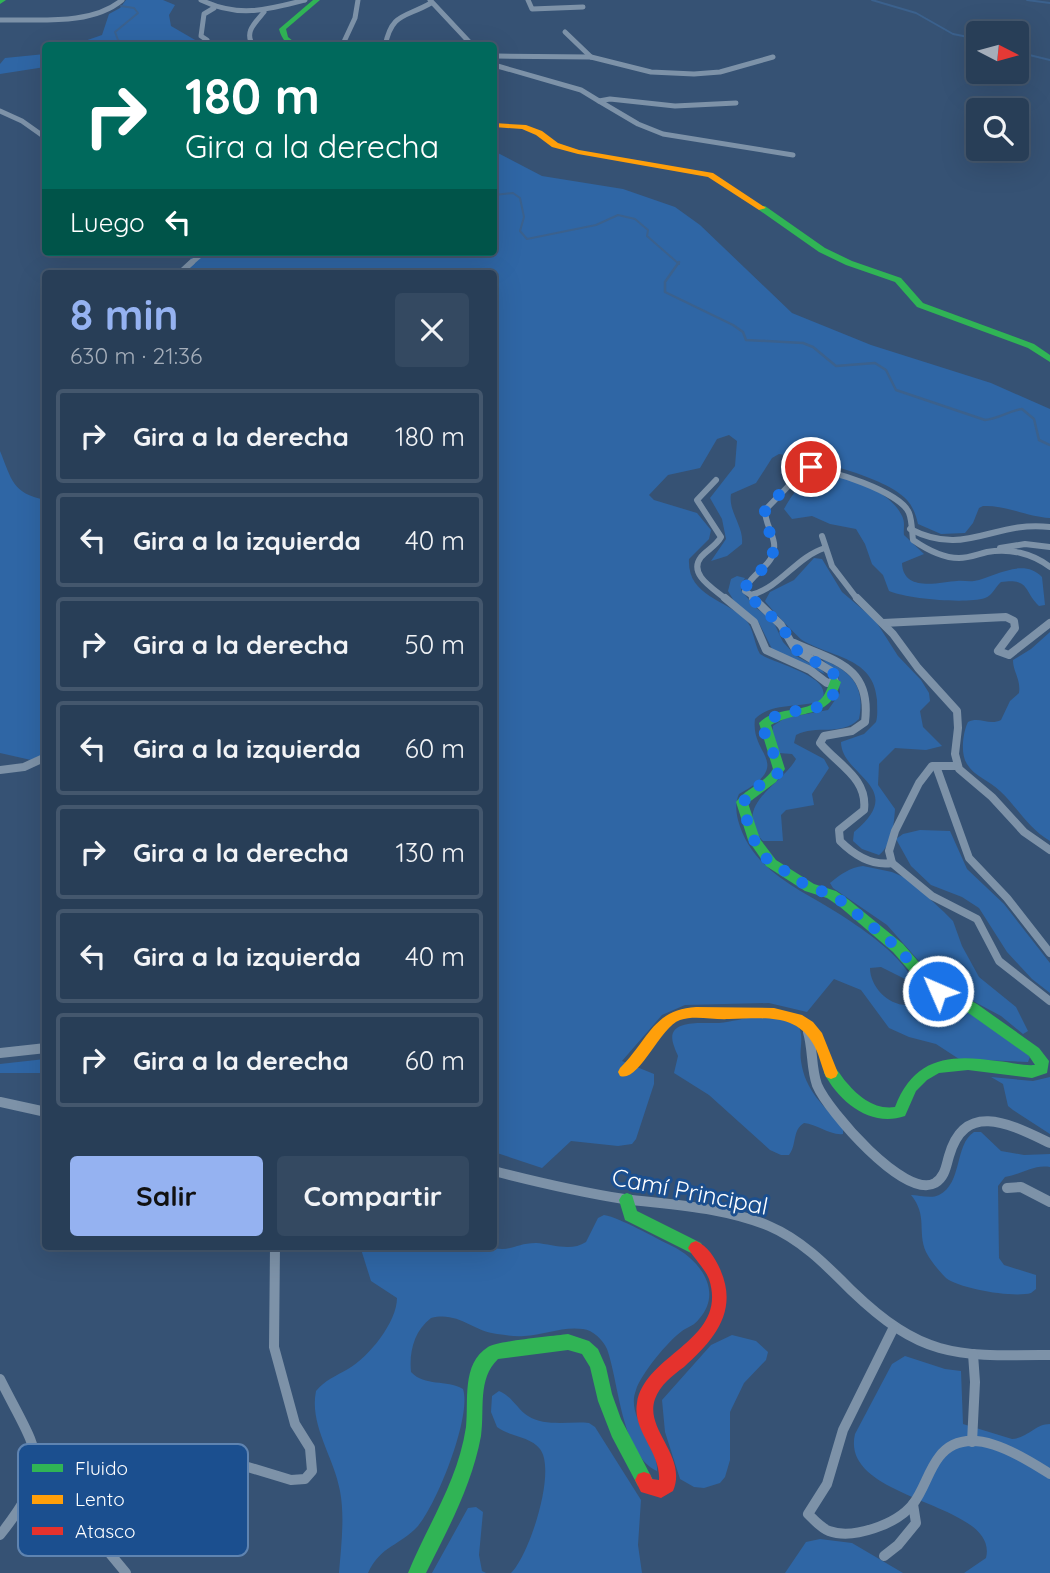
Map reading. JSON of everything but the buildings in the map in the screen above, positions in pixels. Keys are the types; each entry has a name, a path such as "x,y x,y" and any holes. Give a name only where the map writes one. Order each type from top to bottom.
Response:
{"street":[{"path":"0,27 2,20 87,15 112,8 122,0"},
{"path":"201,0 214,8 237,14 267,10 290,2 312,1"},
{"path":"344,42 355,18 358,0"},
{"path":"528,0 532,9 583,7"},
{"path":"290,2 312,1"},
{"path":"290,42 285,38 282,29 312,1"},
{"path":"385,42 397,17 431,1 469,42"},
{"path":"207,40 201,36 204,14 214,8"},
{"path":"419,8 439,10"},
{"path":"251,42 248,31 267,10"},
{"path":"565,32 592,57"},
{"path":"497,56 592,57 651,72 695,74 720,72 773,57"},
{"path":"497,66 581,90 636,123 662,133 682,138 756,146 793,155"},
{"path":"599,101 610,99 675,106 736,103"},
{"path":"0,111 22,121 42,135"},
{"path":"497,125 523,127 539,133 555,145 578,152 710,175 750,199 822,250 849,263 887,274 898,281 920,305 1031,346 1050,359"},
{"path":"183,270 199,256"},
{"path":"625,1072 639,1060 666,1023 683,1014 765,1010 784,1014 806,1026 818,1038 831,1072 841,1085 870,1109 888,1115 900,1112 917,1081 945,1066 965,1064 1038,1072 1043,1065 1040,1057 972,1009 932,987 898,948 844,903 831,894 810,888 771,863 754,840 742,802 751,791 776,776 779,769 777,757 765,737 765,723 776,715 827,704 833,696 835,682 833,673 795,649 781,625 745,591 745,586 768,566 773,554 774,544 765,520 765,512 806,468 820,468 839,474 897,499 907,508 915,542 949,556 967,557 1026,544 1050,547"},
{"path":"716,480 697,500 719,531 720,540 699,559 696,568 698,575 754,622 766,650 810,670 827,683 835,682"},
{"path":"910,529 928,538 955,543 1024,524 1050,527"},
{"path":"822,536 835,573 858,602 883,623 919,669 954,706 959,726 955,755 957,766 1002,807 1019,830 1050,850"},
{"path":"751,594 780,581 809,553 825,548"},
{"path":"987,552 1023,554 1041,560 1050,567"},
{"path":"883,623 1009,618 1014,621 1015,628 998,649 1005,654 1013,653 1050,623"},
{"path":"789,640 845,663 857,674 863,692 866,722 852,731 824,736 820,744 856,777 865,794 864,810 839,830 840,841 872,862 881,865 892,863"},
{"path":"0,770 24,766 42,759"},
{"path":"957,766 936,766 924,774 900,820 889,851 892,863 932,896 974,916 999,961 1050,1001"},
{"path":"936,766 969,858 1007,898 1050,953"},
{"path":"806,1026 813,1052 815,1078 822,1095 879,1158 909,1183 924,1186 939,1180 944,1173 955,1137 960,1128 971,1122 986,1120 1003,1124 1050,1143"},
{"path":"0,1053 42,1048"},
{"path":"0,1102 42,1111"},
{"name":"Camí Principal","path":"497,1172 575,1191 718,1213 777,1230 810,1250 894,1327 929,1346 973,1354 1050,1355"},
{"path":"1007,1188 1021,1187 1050,1202"},
{"path":"417,1573 436,1534 470,1442 475,1418 474,1383 478,1368 485,1358 494,1352 558,1342 574,1342 585,1347 595,1358 607,1405 633,1465 647,1486 657,1490 667,1485 668,1465 645,1410 646,1399 716,1320 720,1293 712,1269 700,1251 630,1214 627,1200"},
{"path":"248,1467 291,1480 305,1479 312,1471 310,1448 295,1424 274,1347 275,1250"},
{"path":"894,1327 843,1430 827,1484 808,1514 830,1531 842,1533 892,1521 913,1504 926,1476 945,1450 972,1442 1013,1453 1050,1474"},
{"path":"972,1442 973,1354"},
{"path":"1,1382 33,1444"},
{"path":"884,1556 898,1545 916,1523 913,1504"},
{"path":"0,1535 18,1511"},
{"path":"112,1556 126,1573"}],"shaded area":[{"path":"126,0 163,0 175,5 169,15 171,26 199,42 82,42 102,35 109,14 120,8"},
{"path":"42,54 42,67 0,74 0,64 5,58"},
{"path":"497,153 542,176 623,189 675,207 700,225 792,313 871,345 991,383 1050,409 1050,518 983,506 979,508 965,533 941,534 918,524 907,500 883,484 827,464 779,454 772,458 756,483 731,494 742,544 727,556 711,561 726,539 722,519 710,498 735,466 737,441 729,435 717,439 700,468 668,475 649,495 654,500 697,513 711,530 709,539 689,559 694,581 709,595 745,619 760,654 813,678 824,692 821,701 769,710 755,719 755,732 767,766 756,783 739,794 736,807 745,838 754,853 780,877 861,928 898,960 912,978 911,982 881,967 870,968 878,990 890,1001 906,1005 933,999 956,1006 991,1024 1012,1040 1030,1057 1028,1062 959,1059 936,1044 889,1028 861,990 834,979 807,1012 769,1003 685,1005 662,1015 622,1061 654,1074 654,1084 632,1144 618,1146 571,1141 542,1168 497,1153 497,270 189,270 191,256 497,256"},
{"path":"0,451 19,489 42,499 42,765 0,753"},
{"path":"816,473 839,476 864,484 895,505 903,520 904,535 924,554 902,563 909,579 924,584 972,581 1018,568 1026,569 1042,577 1045,605 1039,606 1025,586 1010,581 1001,582 988,597 965,601 937,600 889,591 883,575 872,564 856,529 830,524 812,516 792,519 784,509 806,479"},
{"path":"814,558 822,559 842,592 875,620 898,656 921,680 929,693 930,701 920,711 923,727 942,746 926,750 895,748 879,764 878,785 895,809 890,840 879,855 862,849 853,841 854,832 869,817 875,804 874,793 844,754 841,742 864,734 876,722 877,700 874,686 860,667 802,640 765,601 770,592 794,580"},
{"path":"737,576 745,578 741,590 755,607 773,621 783,642 796,656 821,669 825,674 772,649 759,623 734,601 728,591 731,579"},
{"path":"1050,632 1050,841 1029,824 1000,791 970,768 963,749 968,722 1001,720 1010,701 1019,693 1013,660"},
{"path":"822,659 841,669 854,681 860,697 859,719 844,728 812,730 796,735 794,743 824,759 829,768 812,794 814,805 786,810 781,815 783,841 763,841 754,828 752,817 756,806 796,759 792,754 779,753 772,735 773,726 785,718 828,710 840,693 838,675"},
{"path":"920,830 950,831 967,869 1004,904 1050,963 1050,993 1032,979 1007,952 979,908 962,897 931,885 911,866 896,839 903,834"},
{"path":"863,866 892,872 908,879 953,921 962,946 979,977 1016,1007 1028,1031 1023,1034 1001,1016 945,986 887,925 833,888 830,883 838,877"},
{"path":"757,1016 786,1020 799,1027 803,1072 816,1097 843,1127 843,1134 804,1123 798,1130 789,1155 781,1155 770,1150 709,1095 674,1073 678,1056 672,1037 680,1026"},
{"path":"42,1059 42,1073 0,1073 0,1064"},
{"path":"991,1077 1033,1081 1050,1077 1050,1134 1008,1106 1003,1084"},
{"path":"974,1132 981,1132 1001,1151 1024,1155 1050,1154 1050,1167 1038,1167 1005,1177 998,1186 999,1258 1004,1265 1036,1275 1036,1289 1031,1293 1000,1293 953,1282 932,1262 923,1244 921,1217 911,1195 936,1196 947,1189 952,1182 963,1146"},
{"path":"604,1215 629,1224 682,1252 699,1267 709,1287 706,1308 699,1319 676,1336 663,1350 643,1375 636,1390 635,1411 653,1450 657,1471 645,1462 629,1434 607,1349 594,1333 576,1328 514,1336 488,1332 449,1317 431,1318 420,1329 414,1342 411,1372 423,1380 463,1389 462,1419 451,1459 434,1499 418,1526 385,1551 368,1573 339,1573 341,1501 337,1478 316,1416 316,1391 373,1348 392,1318 397,1298 371,1281 361,1250 497,1250 529,1243 574,1247 586,1242 598,1218"},
{"path":"732,1335 756,1341 768,1352 766,1360 744,1383 730,1412 730,1460 725,1477 720,1483 704,1488 694,1487 680,1479 665,1432 662,1400 711,1345"},
{"path":"905,1356 945,1369 961,1371 963,1424 1012,1439 1050,1424 1050,1573 964,1573 986,1558 984,1539 969,1524 893,1488 871,1474 857,1457 855,1434 892,1364"},
{"path":"499,1391 535,1419 550,1423 589,1423 595,1427 641,1500 638,1545 642,1573 511,1573 526,1550 533,1532 545,1475 544,1460 536,1445 497,1427 491,1412 492,1396"},
{"path":"476,1507 483,1512 479,1555 482,1571 486,1573 432,1573 468,1508"},
{"path":"820,1539 852,1543 903,1573 785,1573 806,1542"}],"waterway":[{"path":"872,0 916,13 953,34 966,37"},
{"path":"1027,0 1050,3"},
{"path":"121,6 134,8 138,13 115,32 121,42"},
{"path":"1029,55 1050,60"},
{"path":"497,195 513,193 520,198 524,217 520,231 527,239 596,225 618,215 635,219 648,230 647,236 678,263"},
{"path":"678,263 665,282 665,292 733,325 743,332 746,340 803,343 813,347 836,366 875,363 886,370 896,390 985,420 1022,409 1034,419 1039,440 1050,445"}],"traffic: fast":[{"path":"290,42 285,38 282,29 317,0"},
{"path":"762,208 822,250 849,263 898,280 920,305 1031,346 1050,359"},
{"path":"831,1073 844,1090 860,1104 879,1113 890,1114 900,1112 911,1087 922,1076 936,1068 968,1064 1032,1072 1042,1069 1042,1061 1034,1052 972,1008 932,987 898,948 844,903 831,894 810,888 771,863 754,840 742,802 772,779 779,769 765,723 775,717 817,707 831,694 835,682"},
{"path":"627,1200 630,1215 696,1248"},
{"path":"417,1573 459,1483 474,1427 477,1376 486,1359 494,1352 568,1342 588,1349 598,1367 614,1422 644,1480"}],"traffic: slow":[{"path":"497,125 523,127 539,133 555,145 578,152 710,175 762,208"},
{"path":"625,1072 663,1024 676,1016 696,1012 774,1013 797,1019 808,1026 817,1037 831,1073"}],"traffic: jam":[{"path":"644,1480 647,1486 661,1489 667,1485 668,1474 645,1414 645,1403 650,1389 702,1339 713,1323 719,1305 718,1284 714,1274 707,1260 696,1248"}],"route":[{"path":"811,467 799,473 765,510 765,520 774,544 772,559 744,588 757,604 781,625 795,649 833,673 836,679 834,693 823,706 772,716 767,721 764,733 778,761 778,773 748,793 742,806 754,840 767,859 810,888 831,894 844,903 898,948 938,991"}]}
